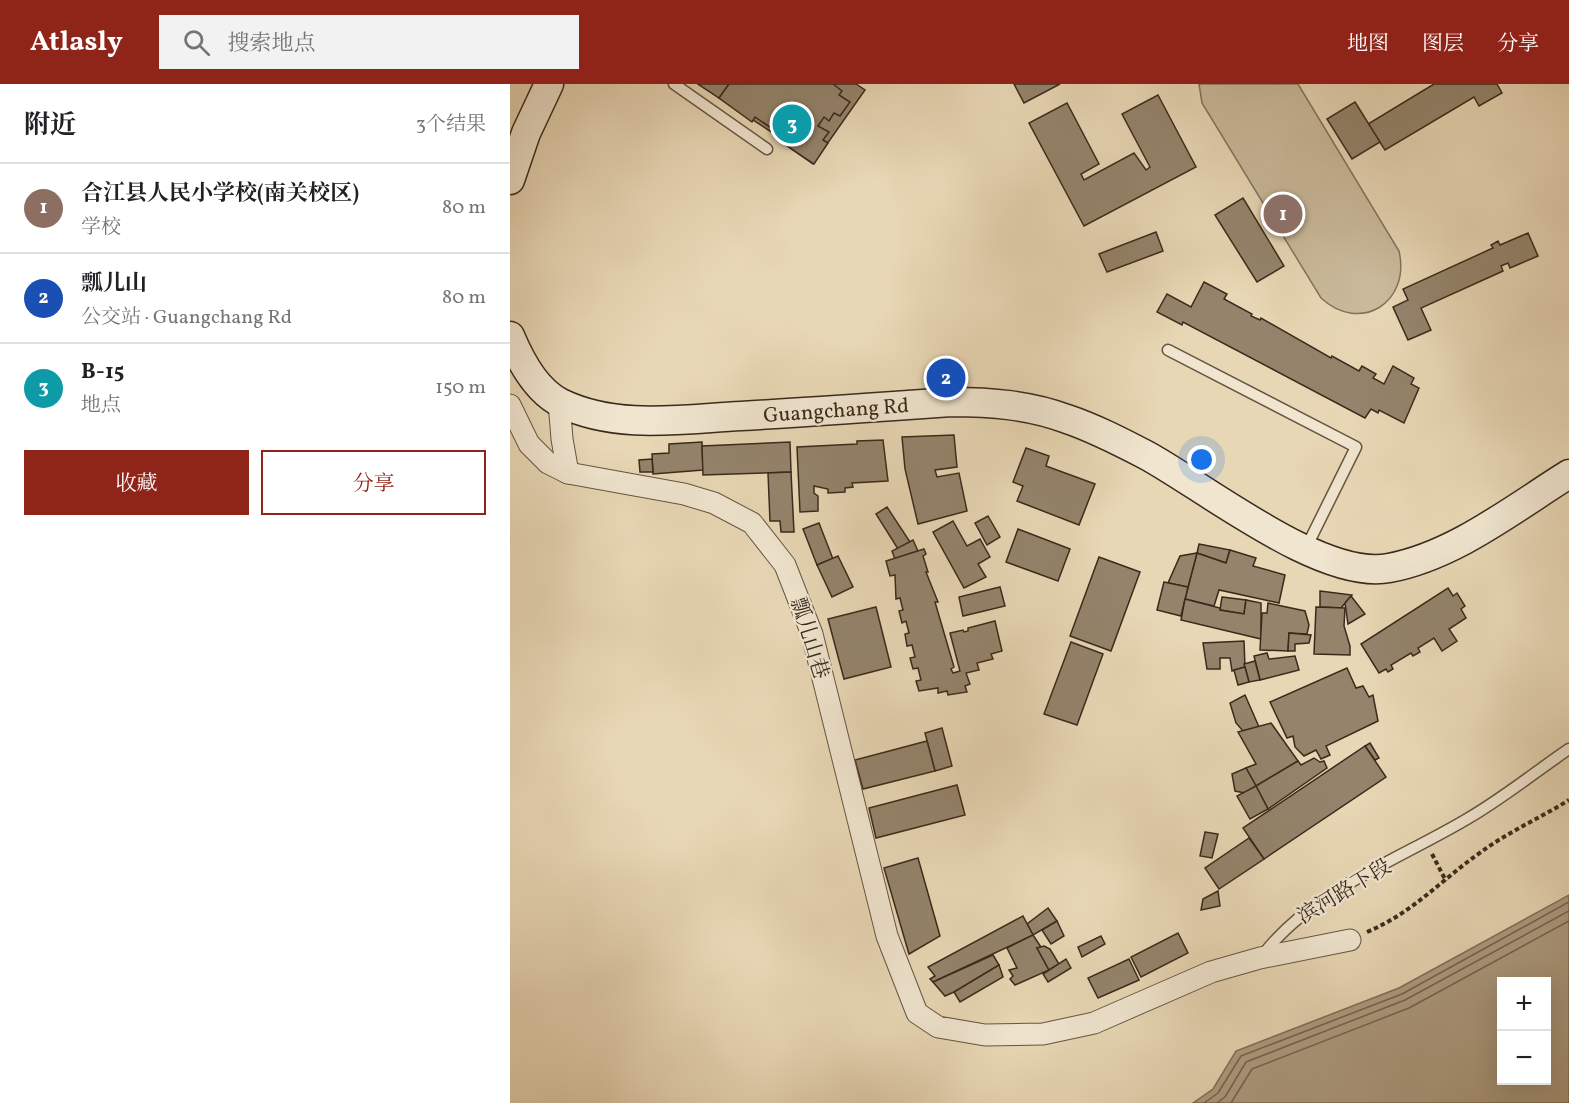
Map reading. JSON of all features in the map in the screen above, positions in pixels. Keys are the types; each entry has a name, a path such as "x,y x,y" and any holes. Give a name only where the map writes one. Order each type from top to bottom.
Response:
{"main road":[{"path":"510,180 526,133 549,84"},
{"name":"Guangchang Rd","path":"510,336 519,358 533,378 559,402 597,417 630,420 951,402 994,402 1033,409 1068,419 1146,455 1306,549 1331,561 1357,568 1387,568 1424,559 1485,527 1569,474"}],"street":[{"path":"559,402 561,439 568,473"},
{"name":"瓢儿山巷","path":"510,405 529,444 548,463 568,473 684,494 714,503 752,523 785,566 812,634 887,936 917,1013 938,1027 986,1035 1042,1035 1094,1023 1211,972 1260,958"},
{"path":"1260,958 1350,940"}],"lane":[{"path":"674,84 766,149"},
{"path":"1168,350 1356,447 1306,549"},
{"name":"滨河路下段","path":"1260,958 1278,935 1301,913 1470,818 1569,749"}],"path":[{"path":"1350,940 1389,923 1416,906 1482,851 1569,800"},
{"path":"1426,843 1446,881"}],"shaded area":[{"path":"1199,84 1298,84 1399,251 1401,269 1397,285 1390,298 1379,308 1366,313 1351,313 1336,308 1321,298 1202,103"}],"water":[{"path":"1569,895 1569,1103 1193,1103 1213,1089 1236,1051 1399,988"}],"building":[{"path":"698,84 856,84 865,90 813,164 780,141 782,139"},
{"path":"698,84 729,84 719,98"},
{"path":"729,84 833,84 842,91 839,95 850,102 840,116 834,113 829,121 824,117 818,126 829,132 823,140 828,143 814,164 780,141 783,136 755,117 752,122 719,98"},
{"path":"1014,84 1060,84 1024,103"},
{"path":"1434,84 1497,84 1502,93 1479,106 1474,97 1385,150 1368,124"},
{"path":"1158,95 1196,167 1084,226 1029,123 1067,103 1099,164 1081,174 1084,180 1134,153 1146,170 1150,167 1122,114"},
{"path":"1355,102 1380,142 1352,159 1327,119"},
{"path":"1243,198 1284,266 1257,282 1215,215"},
{"path":"1156,232 1163,251 1107,272 1099,254"},
{"path":"1528,233 1538,256 1510,268 1508,263 1501,266 1503,271 1421,308 1431,330 1408,340 1393,307 1408,300 1403,289 1493,248 1491,245 1498,241 1500,245"},
{"path":"1204,282 1227,294 1224,299 1252,314 1251,316 1260,320 1261,318 1331,358 1332,356 1359,371 1362,366 1376,374 1373,378 1384,384 1393,366 1414,378 1411,384 1419,388 1404,423 1379,410 1378,413 1371,409 1365,418 1183,322 1182,325 1157,312 1167,294 1191,307"},
{"path":"954,435 957,467 935,470 937,477 959,473 967,511 918,524 905,469 902,437"},
{"path":"883,440 888,481 852,483 853,487 845,488 845,492 828,493 828,489 814,486 814,493 818,496 818,511 800,512 797,447 857,444 857,441"},
{"path":"702,442 703,470 653,474 652,454 669,453 669,444"},
{"path":"790,442 791,472 703,475 702,446"},
{"path":"1026,448 1049,456 1046,466 1095,484 1079,525 1017,501 1023,486 1013,482"},
{"path":"652,459 653,472 640,472 639,460"},
{"path":"791,472 794,532 781,532 780,521 770,521 768,473"},
{"path":"887,507 910,542 898,549 876,514"},
{"path":"988,516 1000,537 987,545 975,523"},
{"path":"953,521 967,546 980,539 990,557 978,564 986,577 964,588 933,532"},
{"path":"819,523 833,559 817,565 803,529"},
{"path":"1018,529 1070,549 1058,581 1006,562"},
{"path":"913,540 918,551 895,559 892,551"},
{"path":"1199,544 1230,550 1226,563 1197,553"},
{"path":"924,549 926,554 923,556 928,572 926,572 938,602 935,602 954,667 951,669 953,673 960,671 950,633 968,631 968,628 995,621 1002,651 991,654 993,659 977,663 979,670 966,673 970,684 965,686 967,692 948,695 947,691 938,693 938,688 919,691 916,681 921,680 918,668 913,669 910,658 915,657 912,645 907,646 905,634 909,633 906,621 902,623 899,611 903,610 900,598 896,599 895,575 890,576 886,561"},
{"path":"1230,550 1256,558 1253,566 1285,575 1279,603 1219,590 1214,606 1185,599 1197,553 1226,563"},
{"path":"1197,553 1188,587 1168,583 1180,556"},
{"path":"838,556 853,587 832,597 817,565"},
{"path":"1099,557 1140,572 1111,651 1070,636"},
{"path":"1164,582 1188,587 1181,616 1157,610"},
{"path":"1000,587 1005,606 963,616 959,597"},
{"path":"1448,588 1453,596 1457,593 1465,606 1461,609 1466,618 1449,629 1457,641 1442,651 1434,638 1418,648 1420,652 1413,656 1411,653 1391,665 1393,669 1388,672 1386,669 1379,673 1361,644"},
{"path":"1320,591 1352,595 1341,608 1320,607"},
{"path":"1351,596 1365,614 1348,624 1345,603"},
{"path":"1222,597 1246,600 1244,614 1220,610"},
{"path":"1185,599 1220,608 1220,610 1244,614 1246,600 1261,603 1261,639 1181,620"},
{"path":"1268,603 1305,611 1309,625 1307,634 1289,633 1288,651 1260,650 1262,613 1267,613"},
{"path":"876,607 891,667 844,679 828,619"},
{"path":"1316,607 1345,608 1344,626 1350,646 1350,655 1314,654"},
{"path":"1289,633 1311,635 1309,643 1295,644 1295,651 1288,651"},
{"path":"1244,641 1245,667 1232,671 1230,658 1220,658 1220,669 1207,669 1203,643"},
{"path":"1071,642 1103,654 1077,725 1044,714"},
{"path":"1267,653 1269,659 1295,656 1299,670 1260,680 1254,656"},
{"path":"1255,661 1260,680 1249,682 1244,664"},
{"path":"1245,667 1249,682 1238,685 1234,670"},
{"path":"1347,668 1356,688 1363,686 1369,697 1373,695 1378,721 1326,746 1330,755 1321,759 1316,750 1304,756 1295,747 1293,736 1287,738 1270,702"},
{"path":"1245,695 1259,727 1243,731 1236,723 1230,703"},
{"path":"1271,723 1298,761 1256,786 1246,768 1256,764 1238,732"},
{"path":"942,728 952,766 935,771 925,733"},
{"path":"927,741 935,771 863,789 855,760"},
{"path":"1370,743 1379,758 1375,760 1365,746"},
{"path":"1365,746 1386,777 1264,859 1243,828"},
{"path":"1314,758 1320,762 1324,761 1327,768 1268,809 1256,786 1298,761 1301,765"},
{"path":"1246,768 1256,786 1245,793 1235,791 1232,774"},
{"path":"957,785 965,815 876,838 869,808"},
{"path":"1256,786 1268,809 1250,819 1237,796"},
{"path":"1205,832 1218,834 1212,858 1200,856"},
{"path":"1249,838 1264,859 1219,889 1205,868"},
{"path":"918,858 940,936 909,954 884,868"},
{"path":"1218,891 1220,906 1201,910 1203,899"},
{"path":"1048,908 1057,921 1033,935 1027,924"},
{"path":"1023,916 1033,935 933,982 930,979 935,976 928,967"},
{"path":"1057,921 1064,936 1051,944 1042,930"},
{"path":"1178,933 1188,953 1141,977 1131,957"},
{"path":"1033,935 1041,947 1037,948 1049,970 1015,985 1010,979 1013,976 1009,970 1017,968 1007,948"},
{"path":"1101,936 1105,944 1082,957 1078,947"},
{"path":"1044,946 1050,949 1059,964 1049,970 1037,948"},
{"path":"993,955 999,965 954,992 945,996 933,982"},
{"path":"1066,959 1071,968 1048,982 1043,974"},
{"path":"1129,959 1139,980 1098,998 1088,978"},
{"path":"999,965 1003,977 960,1002 954,992"}],"place":[{"name":"B-15","path":"792,124"},
{"name":"合江县人民小学校(南关校区)","path":"1283,214"},
{"name":"瓢儿山","path":"946,378"}]}
